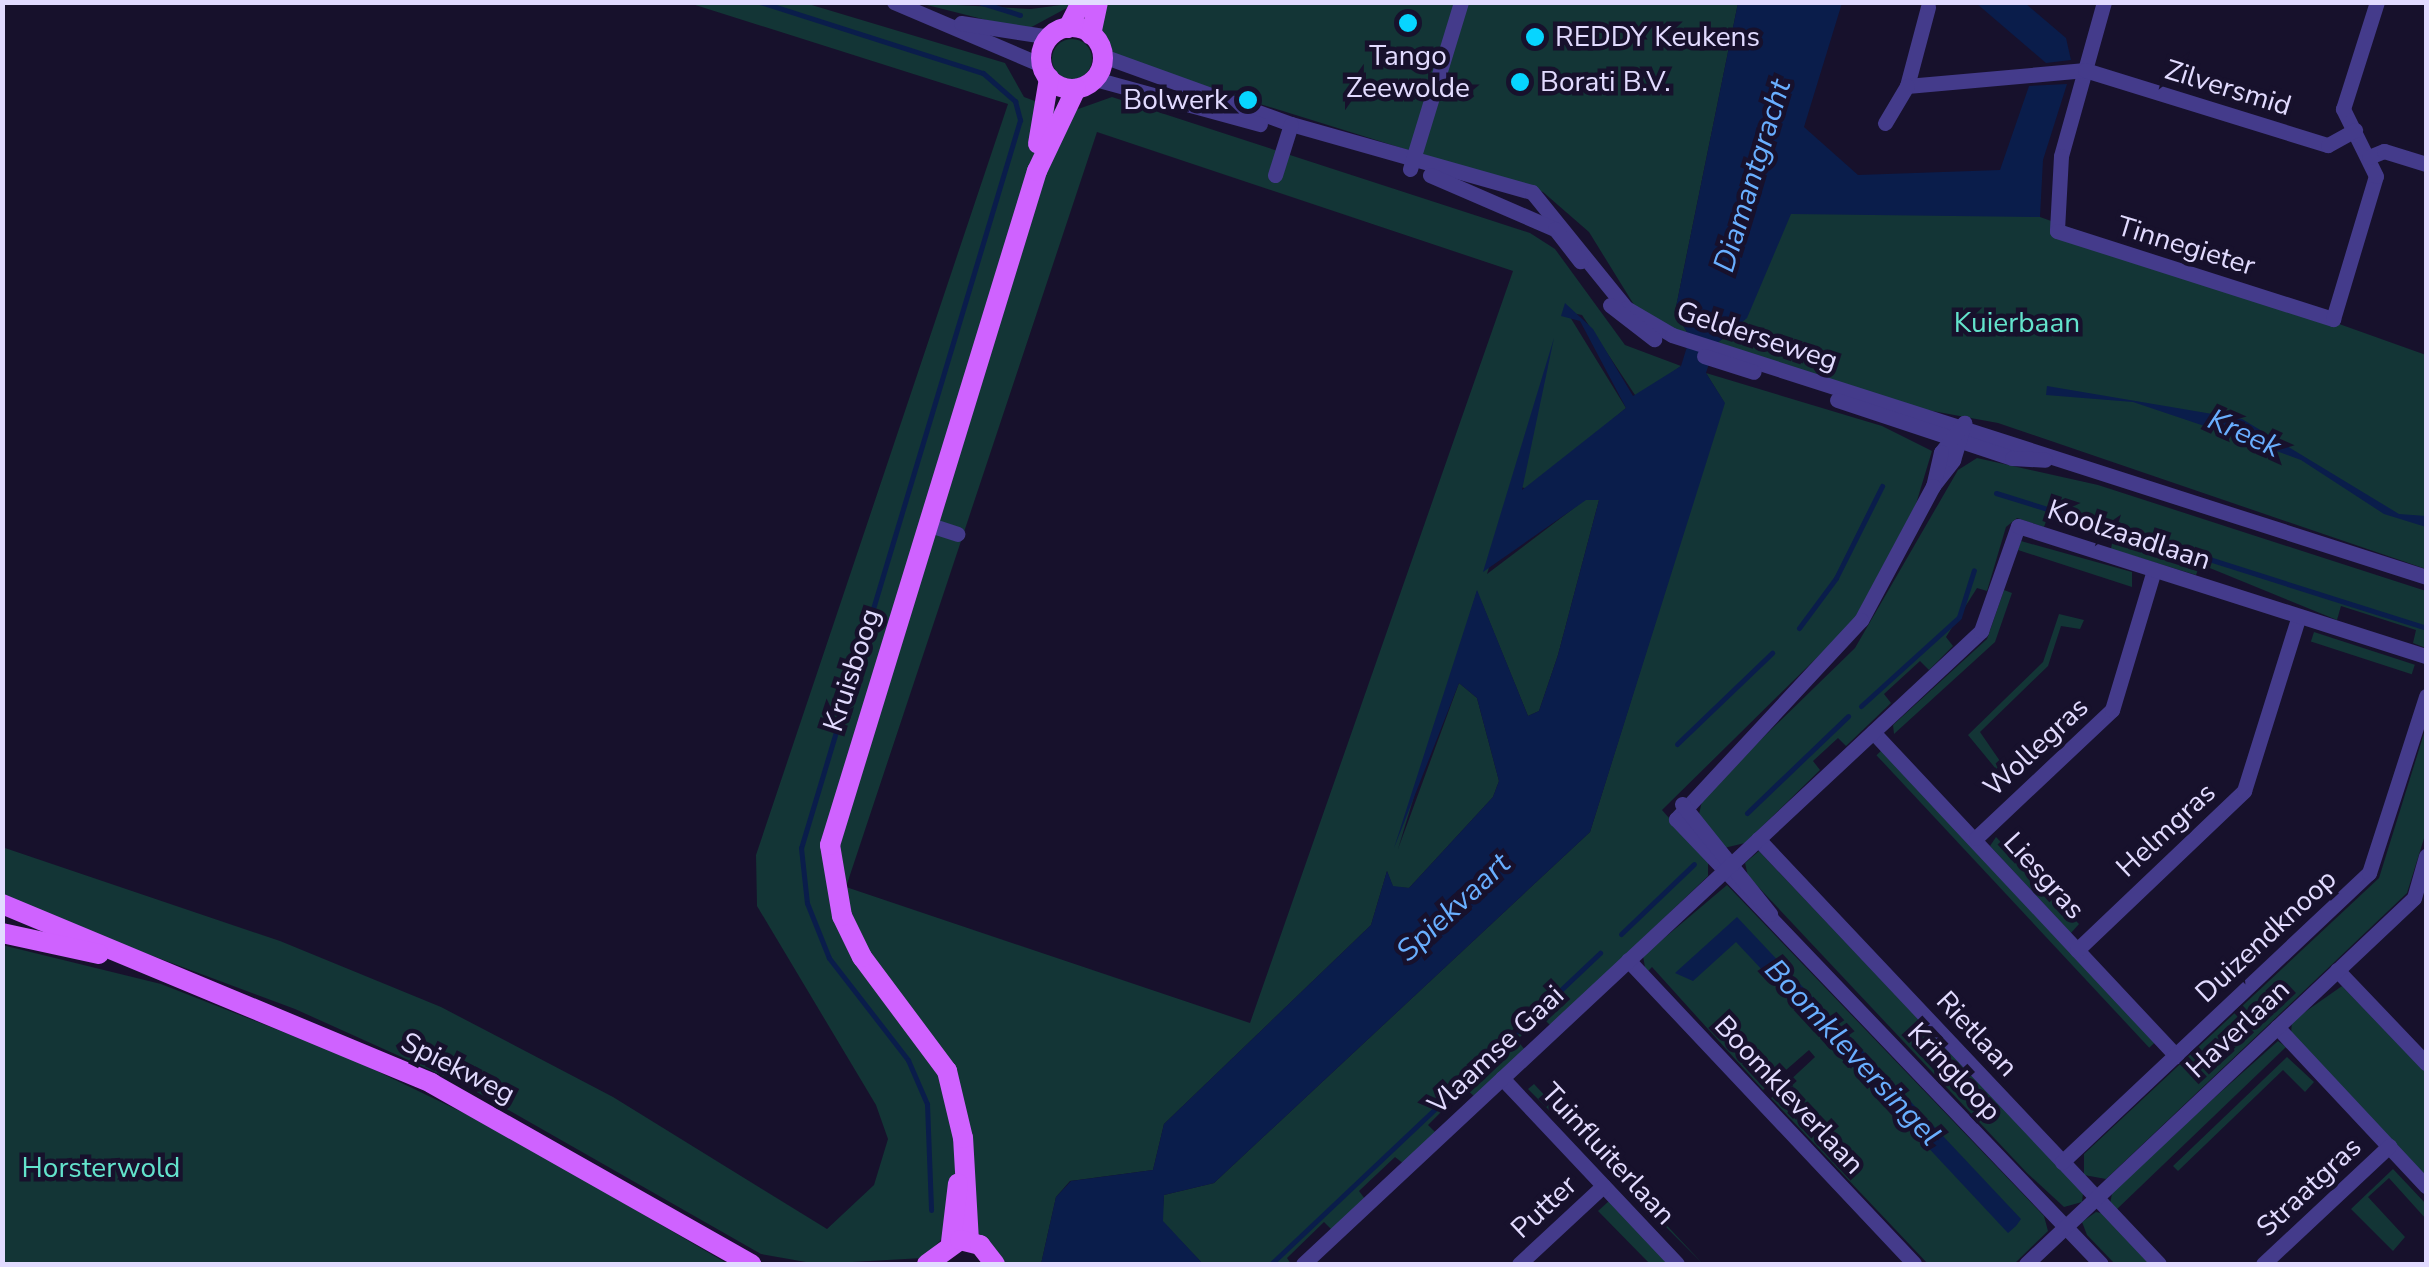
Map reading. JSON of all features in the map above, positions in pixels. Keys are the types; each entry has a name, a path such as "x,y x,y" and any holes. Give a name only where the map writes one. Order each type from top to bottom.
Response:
{"main road":[{"path":"1059,32 1082,2"},
{"path":"1098,2 1092,34 1103,56"},
{"path":"1059,32 1092,34"},
{"name":"Kruisboog","path":"1037,171 1045,72 1059,32"},
{"name":"Kruisboog","path":"960,1241 962,1166 946,1071 862,958 842,916 830,845 1037,171 1103,56"},
{"path":"1045,72 1086,84"},
{"name":"Spiekweg","path":"2,904 121,958 432,1083 751,1264"},
{"name":"Spiekweg","path":"2,933 121,958"},
{"path":"927,1264 960,1241 995,1264"}],"street":[{"path":"894,2 960,24 1045,72"},
{"path":"1411,165 1461,2"},
{"name":"Tinnegieter","path":"2104,2 2062,156 2057,232 2333,318 2375,182 2369,157 2355,130"},
{"path":"2355,130 2343,108 2378,2"},
{"path":"1886,123 1907,86 1928,7"},
{"path":"960,24 1059,32"},
{"name":"Gelderseweg","path":"1103,56 1290,128 1411,165 1532,192 1626,308 1671,340"},
{"path":"1907,86 2085,70"},
{"name":"Zilversmid","path":"2085,70 2328,144 2355,130"},
{"name":"Gelderseweg","path":"1086,84 1290,128"},
{"path":"1275,175 1290,128"},
{"path":"2369,157 2384,151 2426,164"},
{"name":"Gelderseweg","path":"1411,165 1555,229 1624,321 1956,439 2049,460 2394,570 2426,576"},
{"name":"Gelderseweg","path":"1727,358 1964,423 2049,460"},
{"name":"Kringloop","path":"1964,423 1839,650 1682,804 1727,867 2101,1264"},
{"path":"927,524 957,534"},
{"name":"Koolzaadlaan","path":"1727,867 1980,631 2018,526 2426,656"},
{"name":"Wollegras","path":"1976,838 2112,710 2154,570"},
{"name":"Gelderseweg","path":"2394,570 2426,586"},
{"name":"Helmgras","path":"2077,950 2244,791 2300,616"},
{"name":"Duizendknoop","path":"2062,1162 2369,872 2426,696"},
{"name":"Liesgras","path":"1873,732 2176,1056"},
{"name":"Rietlaan","path":"1758,838 2159,1264"},
{"name":"Haverlaan","path":"2026,1264 2414,898 2426,856"},
{"name":"Vlaamse Gaai","path":"1303,1264 1727,867"},
{"name":"Boomkleverlaan","path":"1628,960 1914,1264"},
{"path":"2337,970 2426,1064"},
{"path":"2277,1027 2426,1186"},
{"name":"Tuinfluiterlaan","path":"1502,1078 1678,1264"},
{"name":"Straatgras","path":"2263,1264 2389,1146"},
{"name":"Putter","path":"1519,1264 1603,1186"}],"green space":[{"path":"1103,2 1738,3 1675,312 1690,337 1644,321 1589,232 1543,192 1112,58 1099,23"},
{"path":"689,3 805,3 1005,63 1024,97 1067,113 1112,97 1530,233 1555,249 1625,345 1681,366 1637,398 1582,315 1567,312 1626,408 1529,490 1519,486 1520,469 1487,574 1586,499 1599,500 1558,655 1539,711 1528,716 1477,591 1398,849 1459,683 1477,698 1499,781 1493,797 1409,888 1393,887 1387,871 1371,925 1164,1124 1153,1170 1070,1181 1056,1197 1041,1264 999,1264 946,1235 923,1258 817,1264 761,1254 468,1087 295,1009 3,900 2,847 280,941 441,1007 613,1097 827,1229 874,1185 888,1139 876,1105 757,906 756,855 1008,104","holes":["1097,132 1513,271 1250,1023 846,887"]},
{"path":"919,3 1031,9 1076,3 1026,30"},
{"path":"1072,39 1086,45 1092,59 1086,73 1072,79 1058,73 1052,59 1058,45"},
{"name":"Kuierbaan","path":"1789,200 2040,217 2426,355 2426,569 1998,423 1916,408 1715,344 1733,332"},
{"path":"1706,373 1882,426 1932,451 1916,504 1853,622 1662,810 1708,862 1708,876 1551,1026 1541,1016 1517,1040 1525,1050 1475,1097 1465,1088 1428,1125 1436,1133 1404,1164 1395,1157 1359,1191 1365,1199 1332,1230 1324,1222 1287,1258 1291,1264 1203,1264 1162,1221 1164,1195 1214,1183 1590,832 1724,402"},
{"path":"1977,458 2098,485 2426,591 2426,648 2413,643 2416,630 2341,606 2337,620 2200,564 2196,575 2111,549 2113,537 2048,516 2044,527 2017,518 2006,527 1987,591 1977,588 1946,637 1953,646 1929,670 1920,661 1884,694 1891,703 1846,746 1838,738 1813,761 1820,770 1745,843 1724,848 1698,819 1703,796 1855,648 1958,470"},
{"path":"2021,541 2132,572 2132,587 2018,550"},
{"path":"2004,590 2012,593 1995,642 1894,734 1893,725 1987,639"},
{"path":"2059,614 2084,620 2080,629 2061,626 2048,666 1980,732 2002,764 1996,769 1968,735 2043,662"},
{"path":"2314,632 2415,665 2412,674 2311,642"},
{"path":"2426,727 2426,832 2407,893 2106,1179 2084,1175 2084,1154 2379,878"},
{"path":"1883,749 2156,1042 2149,1048 1876,755"},
{"path":"1996,837 2079,924 2071,933 1990,846"},
{"path":"1759,851 2083,1193 2082,1202 2064,1207 2027,1173 1748,876 1745,863"},
{"path":"1727,885 2044,1216 2048,1231 2014,1264 1928,1264 1771,1098 1815,1057 1809,1050 1763,1090 1652,967 1646,973 1643,956"},
{"name":"Horsterwold","path":"2,945 161,984 352,1059 499,1130 728,1264 3,1264"},
{"path":"2342,986 2426,1073 2426,1177 2291,1034 2292,1021"},
{"path":"2278,1041 2286,1047 2116,1210 2110,1204 2113,1188"},
{"path":"2287,1057 2314,1082 2305,1092 2283,1070 2178,1171 2173,1166"},
{"path":"1534,1084 1703,1264 1528,1089"},
{"path":"2393,1169 2426,1204 2426,1219 2389,1178 2368,1197 2405,1237 2393,1251 2351,1209"},
{"path":"1609,1201 1670,1264 1650,1264 1598,1211"},
{"path":"2096,1212 2106,1214 2153,1264 2115,1264 2087,1235 2082,1222"}],"water":[{"path":"1738,3 1842,3 1804,127 1858,175 2000,170 2029,86 2067,84 2043,160 2040,217 1791,214 1747,318 1715,345 1706,373 1725,403 1590,832 1214,1183 1164,1195 1163,1221 1203,1264 1041,1264 1056,1197 1071,1181 1153,1170 1164,1124 1371,925 1387,871 1393,886 1409,888 1493,797 1499,781 1477,698 1459,683 1394,848 1477,590 1528,716 1539,711 1558,655 1599,500 1586,500 1483,572 1554,338 1522,490 1626,408 1580,321 1561,316 1565,303 1593,329 1633,396 1681,366 1690,337 1675,312"},
{"path":"1976,3 2025,3 2066,38 2071,60 2046,63"},
{"name":"Kreek","path":"2047,386 2242,419 2399,514 2426,516 2426,527 2384,514 2301,460 2133,402 2046,395"},
{"name":"Boomkleversingel","path":"1737,917 2021,1219 2016,1226 2008,1233 1736,942 1693,981 1675,973"}],"waterway":[{"path":"760,2 983,73 1015,101 1020,120 801,848 807,903 829,958 908,1060 927,1104 931,1210"},
{"path":"979,2 1020,15"},
{"path":"1799,628 1836,578 1882,486"},
{"path":"1996,493 2153,542"},
{"path":"2168,546 2426,628"},
{"path":"1861,706 1959,617 1974,570"},
{"path":"1677,744 1772,653"},
{"path":"1747,813 1848,716"},
{"path":"1621,934 1694,864"},
{"path":"1271,1264 1600,953"}],"place":[{"name":"Tango Zeewolde","path":"1408,23"},
{"name":"REDDY Keukens","path":"1535,37"},
{"name":"Borati B.V.","path":"1520,82"},
{"name":"Bolwerk","path":"1248,100"}],"water label":[{"name":"Diamantgracht","path":"1753,176"},
{"name":"Spiekvaart","path":"1454,908"}]}
